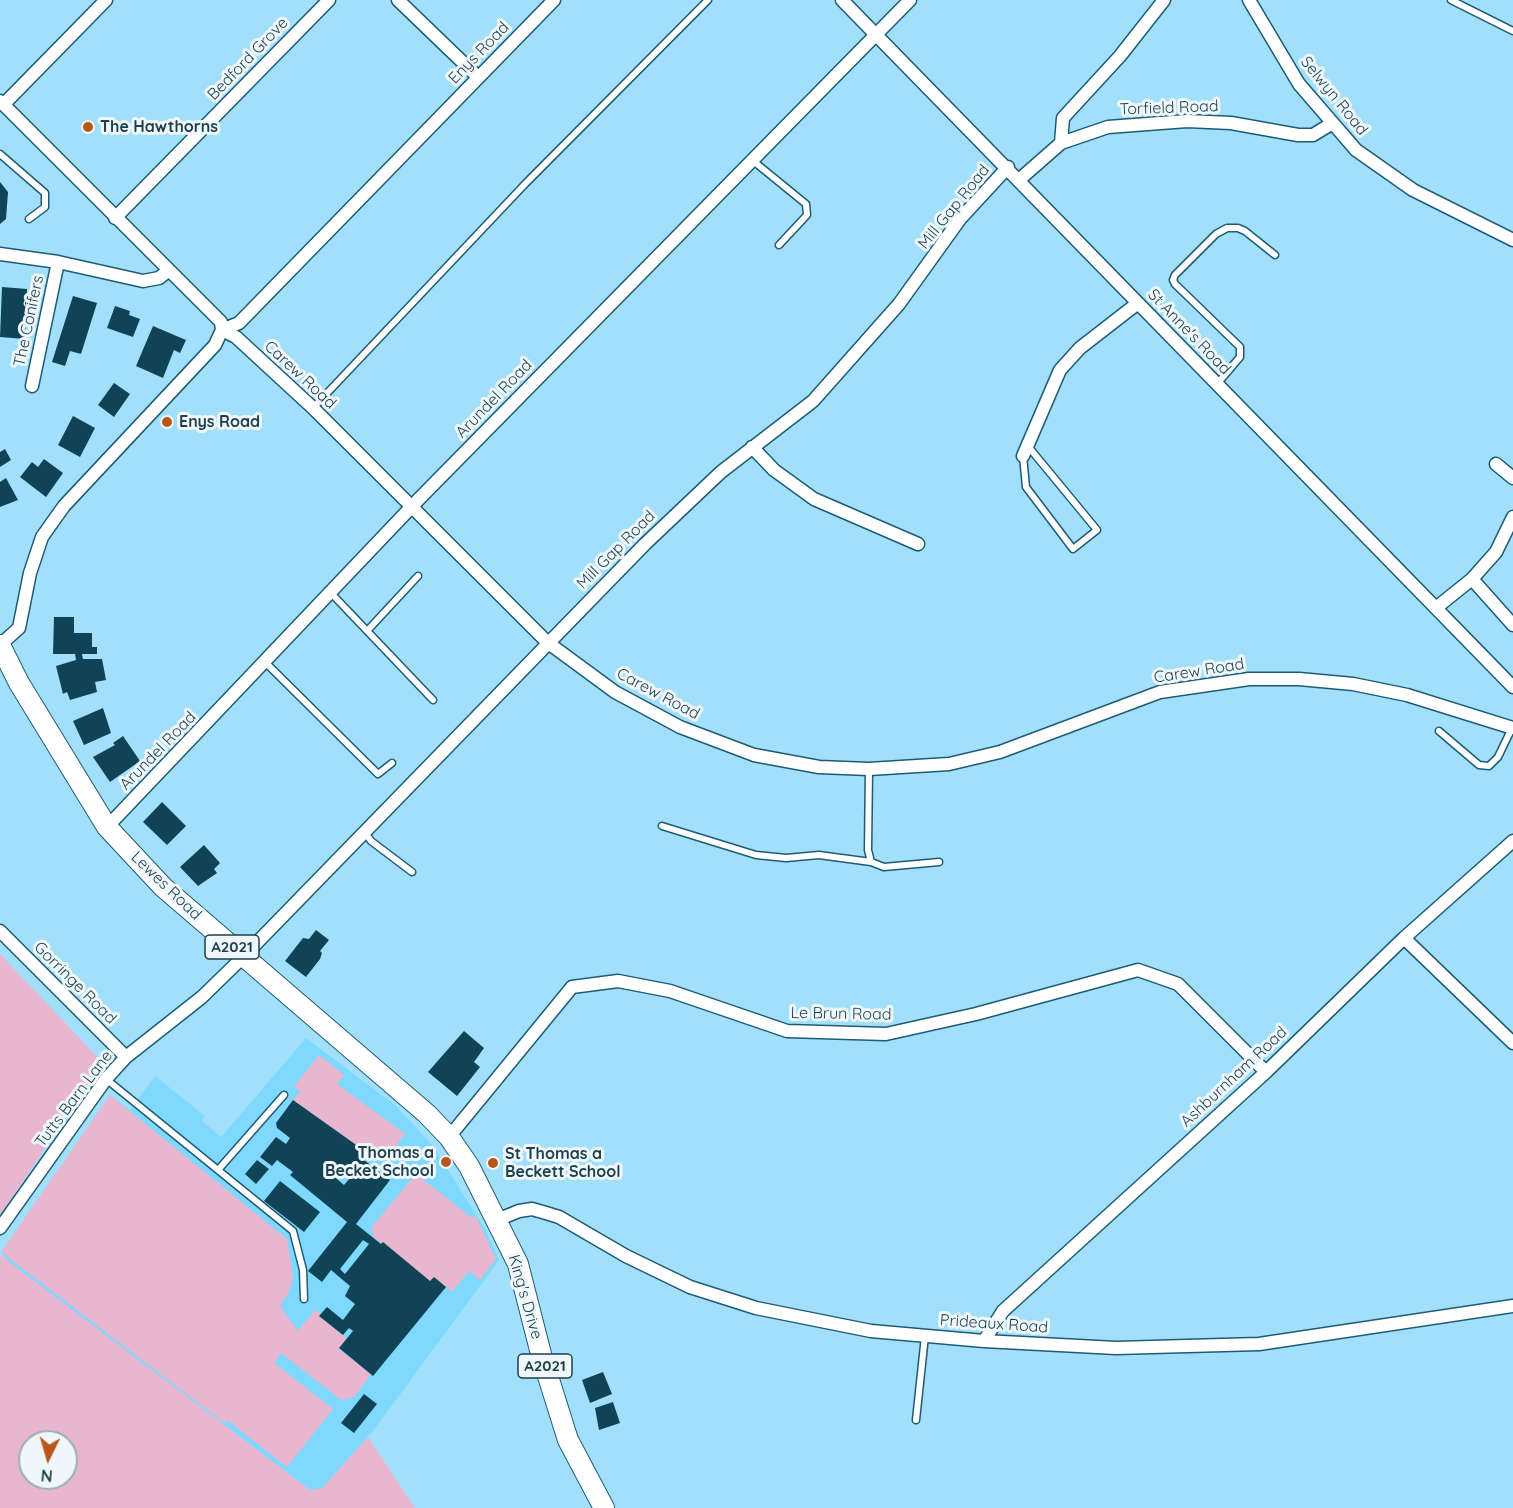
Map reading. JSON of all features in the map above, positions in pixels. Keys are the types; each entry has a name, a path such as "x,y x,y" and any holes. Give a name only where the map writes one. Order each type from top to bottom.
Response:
{"main road":[{"name":"Lewes Road","path":"0,645 19,683 107,827 163,887 427,1114 449,1137 481,1187 497,1220"},
{"name":"King's Drive","path":"497,1220 518,1264 541,1354 568,1440 603,1508"}],"street":[{"path":"2,102 106,0"},
{"name":"Bedford Grove","path":"115,218 328,0"},
{"path":"399,0 478,77"},
{"name":"Enys Road","path":"0,645 19,628 30,573 42,537 64,506 215,345 222,330 239,323 554,0"},
{"name":"St Anne's Road","path":"842,0 1020,179 1216,384 1437,606 1513,687"},
{"name":"Arundel Road","path":"107,827 265,662 329,591 910,0"},
{"path":"1061,143 1064,118 1120,56 1164,0"},
{"name":"Selwyn Road","path":"1249,0 1299,84 1331,124 1356,150 1413,190 1513,240"},
{"name":"Carew Road","path":"2,102 220,322 222,330 236,338 313,408 547,642 615,692 680,727 754,755 819,767 869,769 949,764 1000,752 1161,692 1249,679 1299,679 1353,684 1407,695 1513,728"},
{"name":"Torfield Road","path":"1020,179 1061,143 1108,127 1143,124 1231,123 1298,135 1313,135 1331,124"},
{"name":"Mill Gap Road","path":"243,957 363,830 662,528 721,472 813,401 899,304 960,219 1008,167"},
{"path":"0,254 58,262 143,281 159,278 168,271"},
{"name":"The Conifers","path":"32,386 58,262"},
{"path":"1025,450 1060,370 1080,348 1138,303"},
{"path":"752,447 774,470 814,499 918,544"},
{"path":"1496,464 1513,478"},
{"path":"1437,606 1472,579 1496,552 1513,517"},
{"path":"1472,579 1513,625"},
{"name":"Ashburnham Road","path":"984,1341 1003,1311 1266,1072 1404,938 1513,842"},
{"name":"Gorringe Road","path":"0,931 126,1057"},
{"path":"1404,938 1513,1043"},
{"name":"Tutts Barn Lane","path":"0,1228 106,1079 126,1057 202,997 243,957"},
{"name":"Le Brun Road","path":"449,1137 572,987 618,981 670,991 788,1030 886,1034 976,1014 1138,970 1178,984 1266,1072"},
{"name":"Prideaux Road","path":"497,1220 526,1210 546,1213 679,1282 756,1308 871,1331 984,1341 1116,1347 1259,1344 1513,1306"}],"lane":[{"path":"313,408 526,183 708,0"},
{"path":"1451,0 1513,31"},
{"path":"0,154 45,193 45,207 29,219"},
{"path":"752,159 806,204 807,215 779,245"},
{"path":"1216,384 1240,357 1240,347 1175,284 1173,280 1175,275 1216,234 1227,228 1238,228 1245,231 1275,255"},
{"path":"1025,450 1097,530 1073,549 1026,487 1025,450"},
{"path":"367,631 418,576"},
{"path":"329,591 433,700"},
{"path":"265,662 378,774 392,763"},
{"path":"1439,731 1479,765 1489,766 1498,757 1513,728"},
{"path":"869,769 868,850 871,862"},
{"path":"662,826 756,855 786,858 819,855 871,862 884,867 939,862"},
{"path":"363,830 371,841 412,872"},
{"path":"106,1079 293,1231 303,1270 304,1299"},
{"path":"218,1170 284,1095"},
{"path":"916,1420 925,1336"}],"shaded area":[{"path":"0,954 103,1063 0,1215"},
{"path":"306,1038 395,1105 434,1147 486,1231 499,1260 373,1431 322,1489 310,1490 6,1260 1,1252 110,1095 130,1110 155,1076 205,1116 202,1121 221,1137"},
{"path":"319,1055 344,1075 337,1084 405,1134 385,1160 372,1150 369,1154 293,1100 300,1091 294,1086"},
{"path":"110,1095 287,1239 293,1277 289,1292 280,1306 298,1331 315,1310 321,1314 319,1316 347,1339 339,1349 371,1374 354,1397 341,1400 281,1353 274,1363 333,1409 287,1467 228,1421 224,1423 1,1252"},
{"path":"416,1174 472,1218 475,1215 496,1259 480,1280 469,1271 452,1292 434,1277 430,1281 372,1236 374,1233 370,1229"},
{"path":"0,1255 310,1490 322,1488 368,1437 415,1508 0,1508"}],"building":[{"path":"0,182 8,192 6,219 0,224"},
{"path":"2,287 27,289 25,339 0,337"},
{"path":"73,296 97,303 81,354 70,351 65,366 52,362"},
{"path":"115,306 130,311 129,315 140,319 133,337 107,328"},
{"path":"153,326 186,340 180,353 174,350 163,378 136,366"},
{"path":"114,383 130,394 114,417 98,405"},
{"path":"73,416 95,428 80,457 58,445"},
{"path":"5,449 11,460 0,467 0,452"},
{"path":"44,459 63,473 46,497 20,477 32,462 38,467"},
{"path":"6,478 18,500 0,507 0,482"},
{"path":"54,617 74,617 74,633 92,633 92,647 97,647 97,654 82,654 83,659 102,659 106,680 95,682 97,692 70,700 67,692 63,694 56,666 76,660 75,654 53,654"},
{"path":"103,708 111,733 84,745 73,721"},
{"path":"123,736 140,761 110,782 93,757 115,745 113,743"},
{"path":"162,802 186,826 167,845 143,822"},
{"path":"204,845 220,863 214,869 217,873 198,886 180,867"},
{"path":"316,930 329,940 320,951 322,953 320,959 306,977 285,961 303,938 309,939"},
{"path":"464,1031 484,1048 474,1062 480,1067 457,1096 428,1072"},
{"path":"293,1100 369,1154 364,1160 390,1180 356,1224 381,1244 383,1242 430,1281 434,1277 446,1287 373,1376 339,1348 353,1331 349,1328 343,1335 319,1316 327,1307 343,1320 355,1304 345,1296 350,1286 331,1270 322,1282 308,1271 347,1222 290,1175 293,1172 277,1160 272,1166 260,1157 276,1137 286,1144 290,1138 277,1128 276,1123","holes":["329,1162 350,1178 344,1185 324,1168","363,1240 369,1244 345,1274 340,1269"]},
{"path":"257,1160 269,1169 256,1184 245,1174"},
{"path":"280,1181 320,1212 304,1232 264,1201"},
{"path":"603,1372 612,1394 590,1403 582,1380"},
{"path":"364,1394 377,1404 354,1433 341,1423"},
{"path":"613,1402 620,1423 599,1430 595,1408"}],"place":[{"name":"The Hawthorns","path":"88,127"},
{"name":"Enys Road","path":"167,422"},
{"name":"Thomas a Becket School","path":"446,1162"},
{"name":"St Thomas a Beckett School","path":"493,1163"}]}
